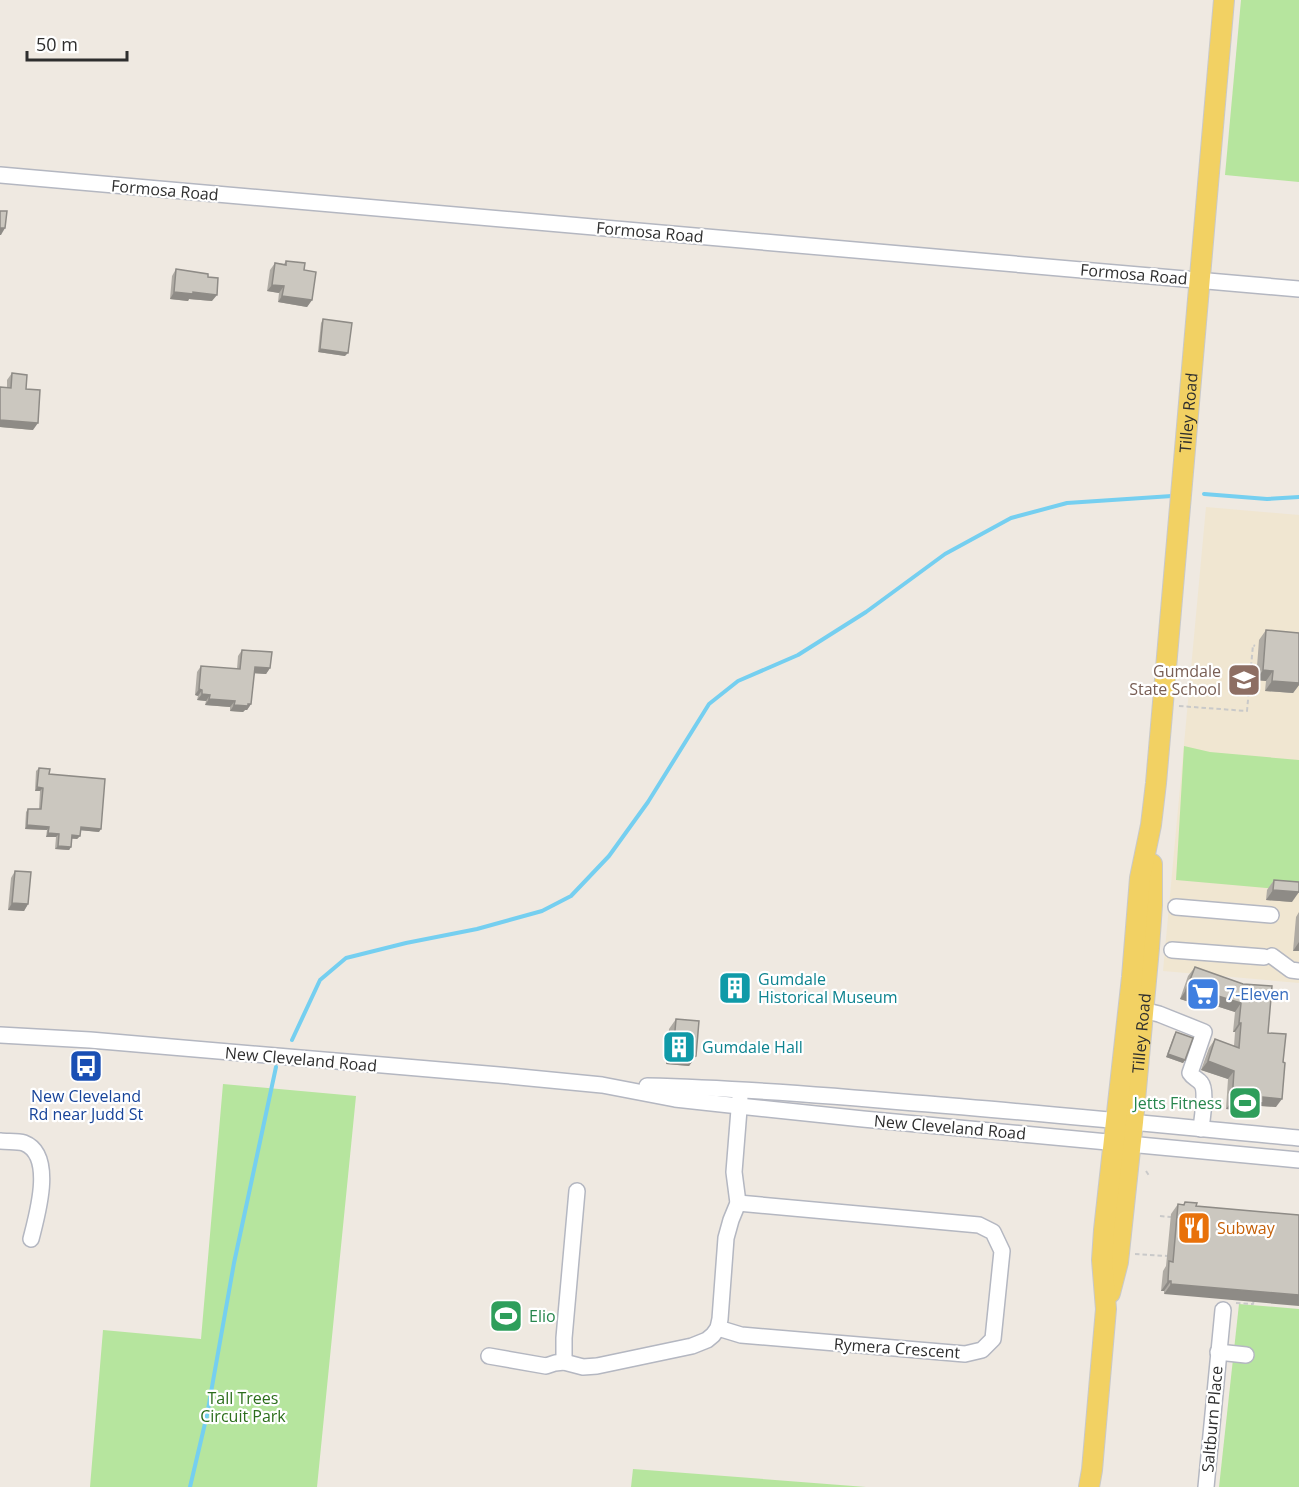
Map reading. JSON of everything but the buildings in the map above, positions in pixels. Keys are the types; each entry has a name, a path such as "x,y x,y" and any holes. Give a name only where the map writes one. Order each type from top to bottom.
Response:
{"main road":[{"name":"Tilley Road","path":"1089,1487 1106,1309 1102,1260 1122,1143 1140,878 1151,825 1224,0"},
{"name":"Tilley Road","path":"1124,1121 1143,1010 1152,905 1151,825"}],"street":[{"name":"Formosa Road","path":"0,175 1299,289"},
{"path":"1176,907 1271,915"},
{"path":"1172,950 1268,957 1291,970 1299,971"},
{"path":"1143,1010 1204,1032 1190,1073 1201,1083 1204,1090 1201,1129"},
{"name":"New Cleveland Road","path":"0,1035 90,1040 488,1074 602,1086 675,1099 739,1106 1299,1160"},
{"name":"New Cleveland Road","path":"602,1086 741,1089 1299,1138"},
{"path":"489,1356 546,1366 564,1362 583,1367 597,1366 693,1346 713,1335 718,1328 722,1310 726,1238 738,1203 734,1181 734,1161 741,1089"},
{"path":"0,1141 24,1143 37,1153 42,1170 38,1210 31,1239"},
{"path":"564,1362 564,1338 577,1191"},
{"name":"Rymera Crescent","path":"718,1328 741,1335 965,1354 982,1350 993,1339 1002,1251 993,1232 980,1225 738,1203"},
{"name":"Saltburn Place","path":"1206,1487 1223,1310"},
{"name":"Saltburn Place","path":"1218,1352 1246,1355"}],"path":[{"path":"1179,706 1247,711 1253,645 1255,646"},
{"path":"1146,1172 1150,1177"},
{"path":"1160,1216 1171,1217"},
{"path":"1130,1253 1167,1256"},
{"path":"1223,1310 1220,1310 1221,1304 1230,1302 1253,1304 1254,1293"}],"shaded area":[{"name":"Gumdale State School","path":"1206,507 1299,515 1299,983 1163,971"}],"green space":[{"path":"1241,0 1299,0 1299,182 1225,175"},
{"path":"1184,746 1210,752 1299,760 1299,891 1176,880"},
{"name":"Tall Trees Circuit Park","path":"223,1084 356,1096 317,1487 90,1487 103,1330 201,1339"},
{"path":"1239,1304 1299,1309 1299,1487 1219,1487"},
{"path":"633,1469 866,1487 631,1487"}],"waterway":[{"path":"1204,494 1267,499 1299,497"},
{"path":"292,1040 320,980 346,958 477,929 542,911 571,896 609,856 648,802 709,704 738,681 798,655 866,612 945,554 1011,518 1067,503 1172,496"},
{"path":"190,1487 207,1415 234,1263 276,1067"}],"place":[{"name":"Gumdale State School","path":"1244,680"},
{"name":"Gumdale Historical Museum","path":"735,988"},
{"name":"7-Eleven","path":"1203,994"},
{"name":"Gumdale Hall","path":"679,1047"},
{"name":"New Cleveland Rd near Judd St","path":"86,1066"},
{"name":"Jetts Fitness","path":"1245,1103"},
{"name":"Subway","path":"1194,1228"},
{"name":"Elio","path":"506,1316"}]}
